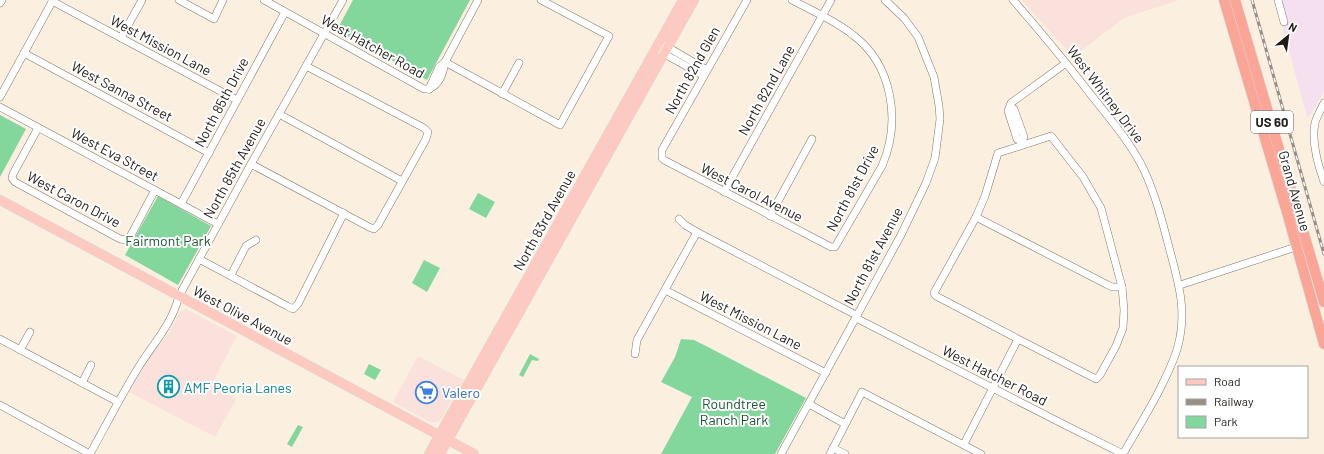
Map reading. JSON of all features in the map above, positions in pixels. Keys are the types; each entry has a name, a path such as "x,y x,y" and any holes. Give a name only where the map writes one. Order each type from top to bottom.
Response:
{"highway":[{"name":"Grand Avenue","path":"1224,0 1324,344"},
{"name":"Grand Avenue","path":"1235,0 1324,302"}],"main road":[{"name":"North 83rd Avenue","path":"429,454 443,438 683,0"},
{"name":"North 83rd Avenue","path":"507,323 694,0"},
{"name":"West Olive Avenue","path":"0,200 474,454"},
{"name":"North 83rd Avenue","path":"440,454 443,438"}],"street":[{"path":"121,38 142,0"},
{"path":"180,0 214,19 223,0"},
{"name":"West Hatcher Road","path":"264,0 424,89 429,89 437,84 444,72 445,62"},
{"name":"North 85th Avenue","path":"90,454 138,368 162,334 176,308 179,296 199,258 343,0"},
{"path":"478,0 445,62 560,125 609,36 541,0"},
{"name":"North 82nd Glen","path":"662,154 665,145 747,0"},
{"name":"North 81st Drive","path":"792,0 854,35 863,43 887,82 891,104 892,125 887,152 878,171 835,247"},
{"name":"North 82nd Lane","path":"724,192 831,0"},
{"name":"North 81st Avenue","path":"781,454 901,235 926,183 935,158 939,131 939,106 934,77 918,37 895,9 885,0"},
{"name":"West Whitney Drive","path":"1013,0 1066,63 1133,150 1157,202 1180,285 1182,310 1181,332 1178,347 1170,370 1123,454"},
{"path":"1278,0 1284,22"},
{"path":"0,97 52,1"},
{"name":"West Mission Lane","path":"52,1 237,100"},
{"name":"North 85th Drive","path":"181,204 284,12"},
{"path":"657,46 706,73"},
{"name":"West Sanna Street","path":"24,53 209,153"},
{"path":"502,94 519,63"},
{"path":"1022,143 1017,139 1011,124 1008,111 1010,106 1015,100 1066,63"},
{"path":"251,164 344,213 369,228 374,229 378,225 426,139 428,132 424,128 306,66"},
{"path":"1324,103 1314,131 1316,152 1324,182"},
{"name":"West Eva Street","path":"0,107 218,224"},
{"path":"279,114 402,181"},
{"name":"West Caron Drive","path":"38,128 12,178 15,182 29,190 120,239 126,240 130,237 155,190"},
{"path":"1051,136 1083,177 1101,208 1122,287 1124,310 1123,328 1116,346 1100,375 1096,379 936,296 934,293 976,217 985,196 998,153 1022,143 1051,136"},
{"path":"770,216 812,139"},
{"name":"West Carol Avenue","path":"662,154 662,158 664,160 770,216 832,247 835,247"},
{"path":"199,258 293,308 298,304 344,213"},
{"path":"976,217 1104,283 1122,287"},
{"name":"West Hatcher Road","path":"679,219 685,225 697,232 856,317 993,389 1123,454"},
{"path":"635,354 637,340 697,232"},
{"path":"231,276 246,246 256,240"},
{"path":"1180,285 1296,247"},
{"name":"West Mission Lane","path":"665,290 826,373"},
{"path":"20,350 30,332"},
{"path":"0,339 118,402"},
{"path":"964,444 1018,339"},
{"path":"82,383 91,365"},
{"path":"845,454 831,451 862,392 981,454"},
{"path":"809,404 845,424"},
{"path":"0,405 90,454"}],"shaded area":[{"path":"1022,0 1179,0 1124,18 1073,57"},
{"path":"1275,0 1324,0 1324,91 1309,117 1307,116"},
{"path":"186,309 237,336 211,385 236,399 215,437 129,392 150,354 168,334 180,312"},
{"path":"418,356 464,380 441,419 435,423 430,422 393,402"}],"green space":[{"path":"353,0 470,0 427,80 337,30"},
{"path":"0,115 26,129 0,177"},
{"path":"478,193 495,202 486,218 469,209"},
{"name":"Fairmont Park","path":"158,196 211,226 178,285 125,255"},
{"path":"424,260 440,268 427,292 412,283"},
{"name":"Roundtree Ranch Park","path":"681,339 694,340 806,398 775,454 661,454 692,397 661,382 675,357"},
{"path":"530,354 539,359 538,361 532,360 523,377 519,375"},
{"path":"369,364 381,370 375,380 364,374"},
{"path":"298,425 303,427 292,447 287,444"}],"railway":[{"path":"1252,0 1324,254"}],"place":[{"name":"AMF Peoria Lanes","path":"168,387"},
{"name":"Valero","path":"427,392"}]}
